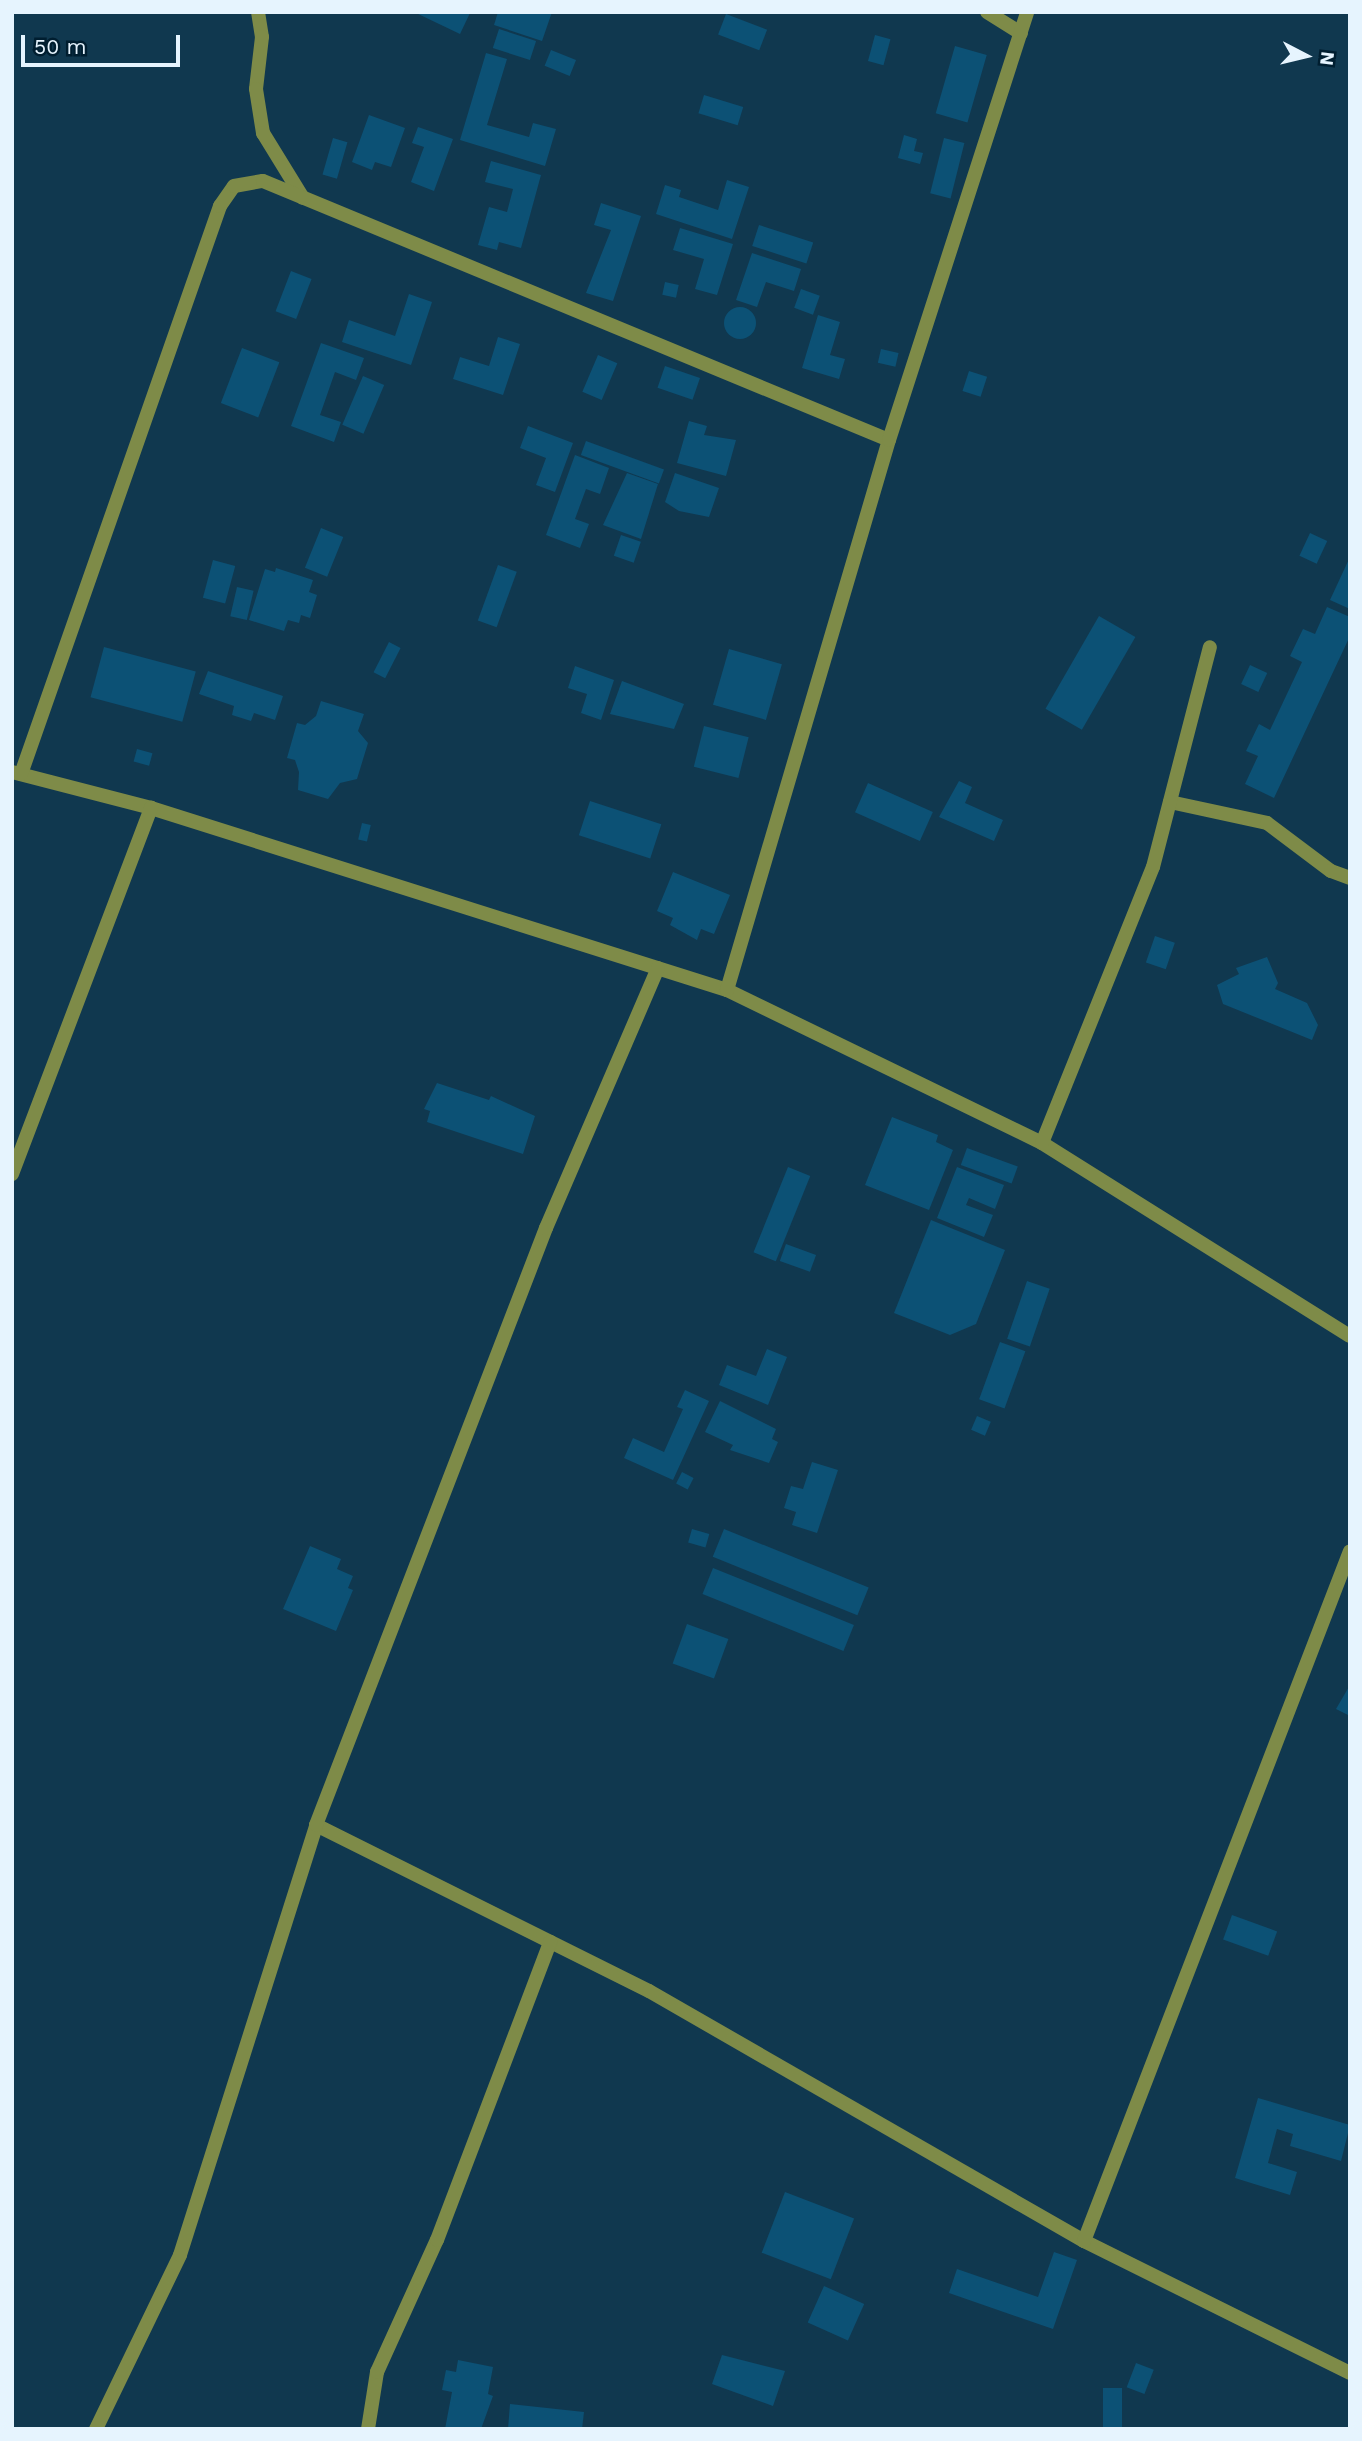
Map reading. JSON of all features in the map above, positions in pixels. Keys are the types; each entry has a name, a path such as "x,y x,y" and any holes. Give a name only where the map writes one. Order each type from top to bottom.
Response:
{"street":[{"path":"258,12 262,37 256,89 263,133 303,199"},
{"path":"988,12 996,22 1021,33"},
{"path":"727,990 889,440 1027,12"},
{"path":"889,440 263,181 234,186 220,206 16,773 150,808 727,990 1042,1143 1350,1336"},
{"path":"1042,1143 1153,867 1210,647"},
{"path":"1170,802 1267,823 1331,871 1350,878"},
{"path":"12,1174 150,808"},
{"path":"96,2429 180,2255 316,1825 547,1228 658,968"},
{"path":"1084,2241 1350,1551"},
{"path":"316,1825 551,1942 841,2098 1084,2241 1350,2373"},
{"path":"368,2429 377,2372 437,2240 551,1942"}],"building":[{"path":"414,12 468,12 470,13 460,34"},
{"path":"498,12 552,12 542,41 494,25"},
{"path":"726,14 767,30 759,50 718,35"},
{"path":"499,29 536,41 530,60 493,48"},
{"path":"875,35 890,39 883,65 868,61"},
{"path":"955,46 987,55 967,122 936,113"},
{"path":"551,50 576,60 570,76 545,66"},
{"path":"486,53 507,59 487,125 529,137 533,123 556,129 545,166 460,140"},
{"path":"704,95 743,107 738,125 698,113"},
{"path":"369,115 405,128 391,167 375,162 372,170 352,162"},
{"path":"418,127 453,139 434,191 411,182 424,147 412,143"},
{"path":"904,135 917,139 914,151 923,153 920,164 898,158"},
{"path":"333,138 347,142 337,179 323,175"},
{"path":"944,138 964,143 951,198 930,193"},
{"path":"491,161 541,175 521,248 499,242 497,250 478,245 489,207 507,212 513,189 485,182"},
{"path":"727,180 749,187 732,239 656,214 665,185 681,190 679,197 718,210"},
{"path":"601,203 641,216 613,301 586,293 611,230 594,225"},
{"path":"759,225 813,243 806,264 752,246"},
{"path":"680,228 733,244 717,295 695,289 704,259 673,250"},
{"path":"752,253 801,269 794,291 766,282 757,307 736,300"},
{"path":"291,271 312,279 296,319 276,311"},
{"path":"665,282 679,285 676,298 662,295"},
{"path":"801,289 820,296 813,315 794,308"},
{"path":"409,294 432,302 411,365 342,342 349,320 395,336"},
{"path":"740,307 751,312 756,323 751,334 740,339 729,334 724,323 729,312"},
{"path":"818,315 840,322 830,355 845,359 839,379 802,368"},
{"path":"498,337 520,344 503,395 453,379 460,357 489,366"},
{"path":"321,343 364,358 356,380 335,372 320,415 341,422 334,442 291,426"},
{"path":"242,348 279,362 258,417 221,403"},
{"path":"881,349 899,353 895,367 878,363"},
{"path":"598,355 617,363 602,400 582,392"},
{"path":"665,366 700,378 692,400 658,388"},
{"path":"969,371 987,377 981,397 963,391"},
{"path":"363,376 384,385 363,434 342,425"},
{"path":"689,421 707,426 704,435 736,440 726,476 677,463"},
{"path":"528,426 573,443 555,492 536,485 546,458 520,448"},
{"path":"586,441 664,469 659,483 581,455"},
{"path":"575,455 609,468 600,494 586,489 575,519 589,524 580,548 546,535"},
{"path":"627,473 658,484 641,539 603,525"},
{"path":"675,473 719,488 709,517 679,511 665,502"},
{"path":"321,528 343,537 327,577 305,568"},
{"path":"1310,533 1327,541 1317,564 1299,556"},
{"path":"621,535 641,542 634,563 614,556"},
{"path":"1350,557 1350,609 1330,600"},
{"path":"213,560 235,566 225,604 203,598"},
{"path":"498,565 517,572 497,627 478,620"},
{"path":"276,568 313,580 309,592 317,595 310,618 301,615 299,623 288,620 284,631 249,620 265,569 275,572"},
{"path":"237,587 254,591 247,620 230,616"},
{"path":"1327,607 1350,617 1350,636 1274,798 1245,784 1258,756 1246,751 1259,724 1270,730 1302,662 1290,656 1303,629 1315,634"},
{"path":"1099,616 1135,637 1082,730 1046,709"},
{"path":"389,642 401,648 385,678 374,672"},
{"path":"104,647 196,672 182,722 91,697"},
{"path":"729,649 782,664 766,720 713,705"},
{"path":"1250,665 1267,673 1258,692 1241,684"},
{"path":"575,666 614,680 601,720 581,713 587,694 568,688"},
{"path":"208,671 283,696 275,720 254,713 251,721 232,715 234,706 199,694"},
{"path":"622,681 684,704 674,729 610,714"},
{"path":"321,701 364,714 358,731 368,743 357,779 340,783 328,799 298,790 299,772 295,760 287,758 297,723 305,725 316,716"},
{"path":"704,726 749,737 738,778 694,767"},
{"path":"137,749 152,753 149,766 134,762"},
{"path":"959,781 972,787 965,803 1003,820 994,841 939,817"},
{"path":"868,783 933,812 920,841 855,812"},
{"path":"590,801 661,824 650,858 579,835"},
{"path":"362,823 371,825 367,842 358,840"},
{"path":"673,872 730,895 714,934 701,929 697,940 670,925 673,918 657,911"},
{"path":"1155,936 1175,943 1166,969 1146,962"},
{"path":"1267,957 1278,983 1275,989 1307,1003 1318,1025 1312,1040 1223,1004 1217,985 1239,974 1236,968"},
{"path":"437,1083 489,1100 491,1096 535,1116 523,1154 427,1122 430,1111 424,1109"},
{"path":"892,1117 938,1135 936,1142 953,1150 929,1210 865,1185"},
{"path":"967,1148 1018,1166 1012,1183 961,1165"},
{"path":"788,1167 810,1176 776,1261 754,1252"},
{"path":"957,1167 1004,1185 995,1209 969,1198 966,1205 993,1215 984,1237 937,1218"},
{"path":"931,1220 1005,1250 976,1324 950,1335 894,1313"},
{"path":"786,1244 816,1255 810,1272 780,1261"},
{"path":"1027,1281 1050,1289 1030,1346 1007,1339"},
{"path":"1000,1342 1025,1351 1005,1409 979,1399"},
{"path":"767,1349 787,1357 768,1405 719,1385 727,1365 756,1376"},
{"path":"685,1390 709,1401 673,1480 624,1458 633,1438 664,1452 683,1409 677,1407"},
{"path":"720,1401 776,1429 772,1439 778,1442 769,1463 730,1450 733,1445 705,1432"},
{"path":"977,1416 991,1422 985,1436 971,1430"},
{"path":"812,1462 838,1470 817,1533 792,1525 796,1512 784,1508 791,1486 803,1489"},
{"path":"682,1472 694,1478 688,1489 676,1484"},
{"path":"692,1529 709,1534 705,1547 688,1542"},
{"path":"724,1529 869,1587 857,1615 713,1557"},
{"path":"310,1546 341,1559 337,1569 353,1576 348,1588 353,1590 336,1631 283,1609"},
{"path":"713,1568 854,1625 843,1651 703,1594"},
{"path":"687,1624 728,1639 714,1679 673,1663"},
{"path":"1350,1685 1350,1716 1336,1709"},
{"path":"1232,1915 1277,1931 1268,1956 1223,1939"},
{"path":"1258,2098 1350,2125 1341,2161 1290,2146 1293,2134 1277,2129 1268,2163 1297,2172 1290,2195 1235,2178"},
{"path":"785,2192 854,2219 831,2279 762,2253"},
{"path":"1054,2252 1077,2260 1053,2329 949,2293 957,2269 1038,2297"},
{"path":"824,2286 864,2304 848,2340 808,2323"},
{"path":"722,2355 785,2371 773,2406 712,2384"},
{"path":"458,2360 493,2367 488,2394 493,2396 481,2429 445,2429 452,2392 442,2390 446,2370 456,2372"},
{"path":"1136,2363 1154,2370 1144,2394 1127,2387"},
{"path":"1103,2388 1122,2388 1122,2428 1103,2428"},
{"path":"510,2404 584,2412 582,2429 508,2429"}]}
